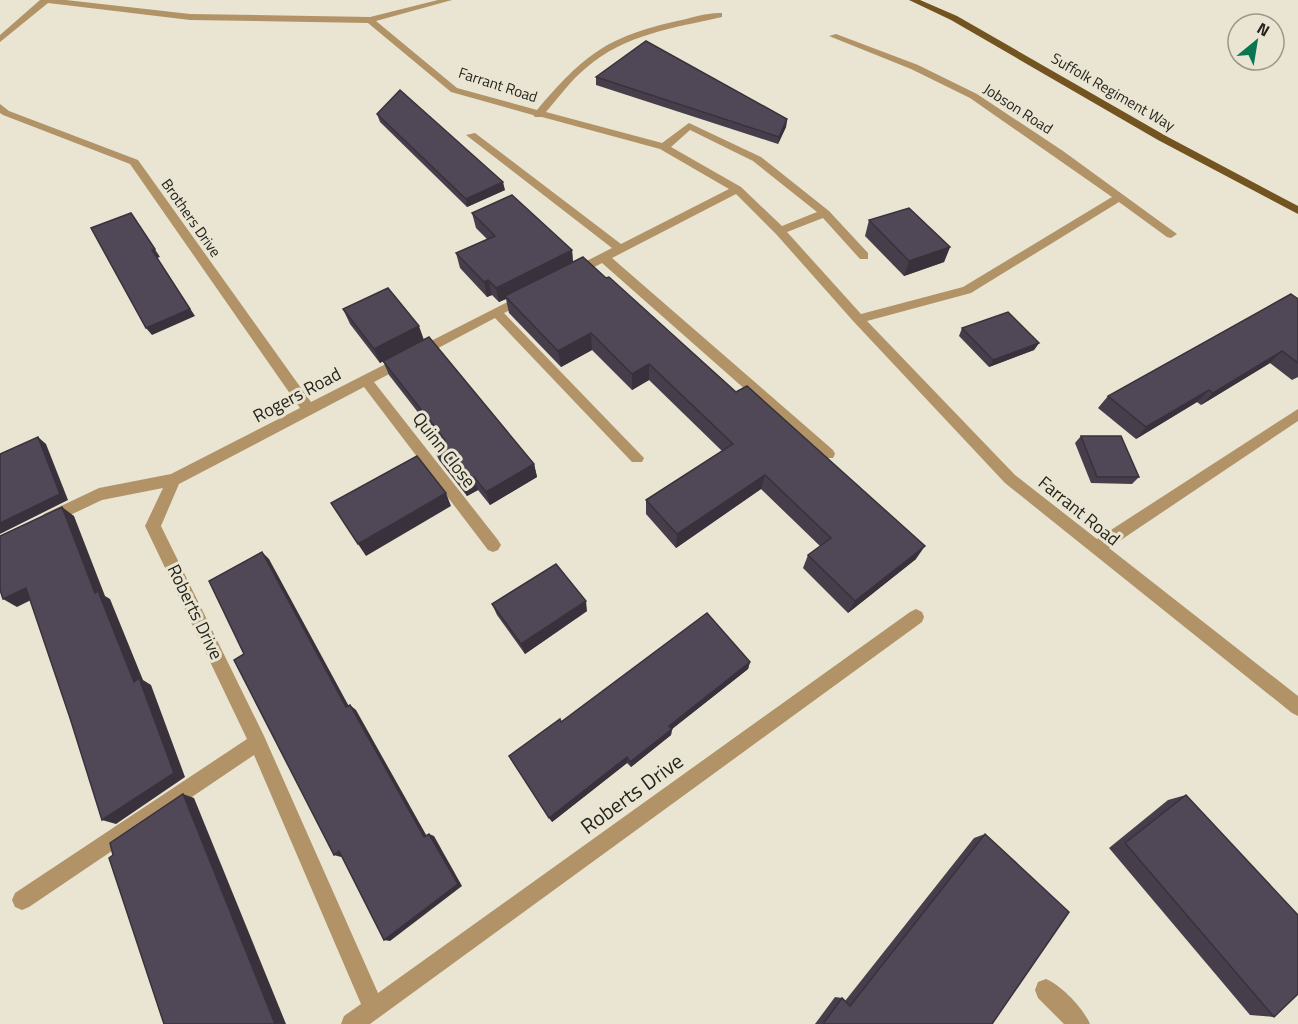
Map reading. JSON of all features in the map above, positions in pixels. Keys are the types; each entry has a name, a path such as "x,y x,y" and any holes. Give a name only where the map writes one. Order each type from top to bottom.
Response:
{"main road":[{"name":"Suffolk Regiment Way","path":"914,0 954,18 1162,138 1298,210"}],"street":[{"path":"0,39 46,0 190,17 370,20 448,0"},
{"path":"538,115 581,66 614,43 650,30 719,15"},
{"name":"Farrant Road","path":"370,20 454,90 538,115 664,147 736,189 780,231 858,319 1010,479 1298,707"},
{"name":"Jobson Road","path":"832,36 878,52 990,106 1172,234"},
{"name":"Brothers Drive","path":"0,107 6,113 134,162 308,408"},
{"path":"664,147 689,126 757,159 825,213 864,256"},
{"path":"471,135 620,249"},
{"path":"564,277 736,189"},
{"path":"858,319 967,290 1119,197"},
{"path":"780,231 825,213"},
{"path":"603,257 828,454"},
{"name":"Rogers Road","path":"40,524 99,494 174,480 308,408 535,292"},
{"path":"496,312 637,458"},
{"name":"Quinn Close","path":"365,379 493,545"},
{"path":"1096,548 1298,414"},
{"name":"Roberts Drive","path":"174,480 153,526 258,742 373,1007"},
{"name":"Roberts Drive","path":"352,1024 916,617"},
{"path":"22,900 258,742"},
{"path":"1046,990 1079,1024"}],"building":[{"path":"646,41 787,119 779,137 596,77"},
{"path":"400,90 503,182 466,199 377,114"},
{"path":"512,195 572,250 496,288 488,280 484,282 456,253 495,236 472,213"},
{"path":"909,208 950,247 909,261 869,220"},
{"path":"131,213 190,309 146,328 91,228"},
{"path":"583,257 606,278 609,277 736,392 747,386 925,546 855,601 808,555 831,538 765,475 677,534 646,500 733,444 649,364 632,374 591,333 558,351 505,296"},
{"path":"388,288 419,326 374,349 343,309"},
{"path":"1291,294 1298,299 1298,363 1282,351 1213,393 1209,390 1146,427 1108,396"},
{"path":"1008,312 1039,343 993,360 962,328"},
{"path":"429,337 534,464 486,492 474,477 462,484 433,447 445,440 383,361"},
{"path":"1081,436 1121,436 1139,477 1097,477"},
{"path":"38,437 60,494 0,523 0,454"},
{"path":"417,456 446,493 358,544 331,503"},
{"path":"62,507 95,593 98,591 134,682 139,678 174,773 102,820 26,588 3,599 0,590 0,536"},
{"path":"262,552 346,707 350,705 424,837 429,834 458,884 384,940 339,851 334,855 234,660 244,654 209,581"},
{"path":"556,564 586,601 521,644 492,604"},
{"path":"707,613 750,662 669,726 672,729 630,762 627,757 549,818 509,756 560,719 561,722"},
{"path":"183,794 275,1024 164,1024 109,858 113,855 110,843"},
{"path":"1186,795 1298,915 1298,994 1274,1017 1125,843"},
{"path":"985,834 1069,912 992,1024 823,1024 842,998 850,1006"}]}
